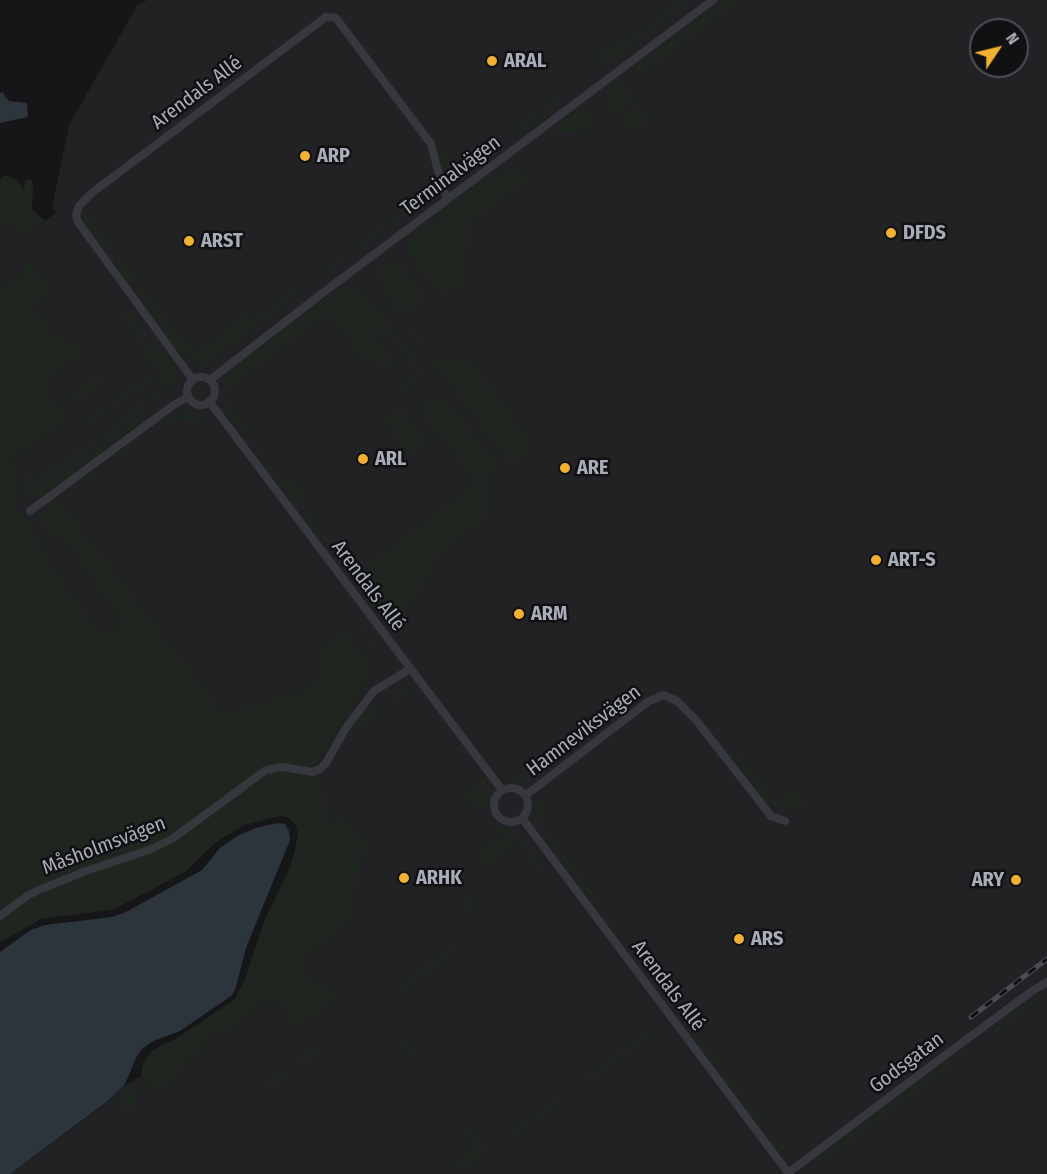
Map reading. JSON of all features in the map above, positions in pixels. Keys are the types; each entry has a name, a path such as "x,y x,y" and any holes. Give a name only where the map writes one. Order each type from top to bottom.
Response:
{"street":[{"name":"Terminalvägen","path":"210,380 713,0"},
{"name":"Arendals Allé","path":"193,380 78,222 76,215 79,206 93,192 326,17 336,18 431,144 442,190 448,199"},
{"path":"202,377 210,380 215,391 210,402 198,404 189,397 187,388 193,380 202,377"},
{"path":"30,511 176,404 189,397"},
{"name":"Arendals Allé","path":"210,402 502,790"},
{"name":"Måsholmsvägen","path":"0,916 39,890 149,850 172,839 266,770 282,767 313,772 320,769 326,763 346,728 374,691 410,669"},
{"name":"Hamneviksvägen","path":"526,795 643,705 664,695 677,701 696,720 771,816 785,821"},
{"path":"515,788 526,795 528,807 522,818 509,822 497,816 495,797 502,790 515,788"},
{"name":"Arendals Allé","path":"522,818 788,1174"},
{"name":"Godsgatan","path":"788,1174 925,1070 1047,982"}],"shaded area":[{"path":"147,0 1047,0 1047,1174 10,1174 112,1099 111,1097 124,1086 141,1076 153,1095 184,1074 179,1067 206,1047 208,1040 264,1002 276,1002 286,1006 333,990 301,971 305,957 347,925 317,763 374,670 322,649 313,686 224,715 59,501 60,535 122,623 103,637 41,548 45,543 27,517 15,508 19,496 13,459 61,424 57,405 41,384 79,344 54,334 36,306 51,291 29,259 20,276 0,286 0,231 12,222 23,237 56,213 52,208 69,125 137,6"},
{"path":"681,0 692,0 609,63 605,65 601,63 598,56 600,52 638,33"},
{"path":"723,0 742,0 637,78 636,66"},
{"path":"618,80 628,84 625,87 633,100 614,115 606,104 605,96 609,87"},
{"path":"567,88 564,96 512,135 511,130"},
{"path":"2,92 9,101 27,103 28,117 0,123 0,93"},
{"path":"558,104 546,118 517,136"},
{"path":"636,106 640,107 650,121 635,132 622,123"},
{"path":"575,112 591,115 596,123 595,129 547,133"},
{"path":"435,142 456,171 483,151 487,153 446,182"},
{"path":"514,164 526,181 471,222 461,285 452,292 441,293 408,253 409,240 430,223 440,226 438,216 442,211 477,184 488,182"},
{"path":"3,176 9,176 19,182 24,191 25,181 31,179 33,183 32,209 45,221 23,237 12,223 0,231 0,179"},
{"path":"426,195 425,199 324,275 318,276 313,269 315,268 320,273 328,266 326,260 331,265 382,225"},
{"path":"84,209 112,245 101,245 86,227"},
{"path":"118,253 139,281 132,285 128,283 117,268"},
{"path":"29,258 51,291 36,306 54,334 79,344 84,351 42,384 63,418 61,424 13,459 19,496 15,508 27,517 45,543 41,548 103,636 122,623 60,535 53,538 41,520 41,513 59,500 224,714 313,686 322,649 344,631 374,670 317,763 330,826 342,816 367,839 347,925 305,957 301,971 333,990 332,1001 296,1029 286,1026 286,1006 276,1002 264,1002 232,1029 223,1028 208,1040 206,1047 180,1067 184,1074 153,1095 141,1076 146,1058 153,1050 177,1038 235,999 245,979 265,919 291,865 298,836 296,825 289,818 281,816 244,825 215,843 185,872 115,909 41,919 0,943 0,286 20,276"},
{"path":"390,260 402,264 426,298 417,303 412,311 401,312 430,352 440,362 454,358 465,359 468,356 532,442 531,449 511,465 392,308 378,279 381,265"},
{"path":"346,286 357,286 365,294 417,361 421,371 417,383 408,391 400,394 400,386 411,380 415,369 390,334 382,330 375,338 394,361 393,369 389,365 381,368 372,357 365,362 328,313 223,392 222,395 244,423 252,420 251,426 246,430 240,429 222,404 220,393 223,382 253,352 337,290"},
{"path":"144,288 171,323 163,329 138,296 138,292"},
{"path":"293,288 300,293 208,362 201,366 191,362 192,355 248,313 254,320"},
{"path":"127,308 148,335 142,343 121,312"},
{"path":"172,325 191,350 185,360 164,331"},
{"path":"149,345 163,349 179,372 178,384 171,390 143,351"},
{"path":"154,371 156,377 85,428 79,427 69,413 69,411 81,425"},
{"path":"97,375 102,378 102,383 76,402 72,402 71,394"},
{"path":"162,384 168,393 153,403 148,395 162,388"},
{"path":"428,397 437,398 452,406 498,467 486,477 489,481 485,484 489,489 489,504 483,519 438,555 393,634 354,583 354,575 476,483 421,411 422,402"},
{"path":"135,401 139,401 145,410 69,466 40,482 23,486 28,473 33,479 86,447 136,409"},
{"path":"401,407 429,442 410,455 384,420"},
{"path":"182,412 189,412 199,417 239,459 235,460 214,434 207,432 209,428 200,422 180,419 174,420 176,427 167,425 165,421"},
{"path":"146,413 148,415 145,419 45,494 37,498 27,494 24,489 39,485 71,469"},
{"path":"147,432 150,433 81,485 81,481"},
{"path":"259,444 266,446 260,451 284,482 290,478 307,500 297,507 256,452"},
{"path":"313,508 316,511 310,516 343,560 349,556 348,565 341,565 303,515"},
{"path":"357,618 381,650 382,660 352,619"},
{"path":"405,683 410,690 390,705 395,690"},
{"path":"371,702 381,713 340,744 368,703"},
{"path":"736,750 775,802 789,794 795,787 805,801 808,799 810,802 794,811 775,808 730,755"},
{"path":"475,767 485,780 489,795 481,813 479,800 483,783 473,768"},
{"path":"515,772 531,777 529,780 516,782 502,774"},
{"path":"479,781 476,813 471,816 468,813 473,809 462,794"},
{"path":"540,798 544,804 543,814 537,826 533,810"},
{"path":"277,823 285,824 290,840 246,948 235,990 231,996 180,1031 153,1041 142,1049 124,1086 112,1098 10,1174 0,1174 0,952 31,930 45,925 112,917 126,912 202,870 220,848 239,835"},
{"path":"507,827 524,836 506,836 495,831"},
{"path":"543,827 583,878 623,937 540,830"},
{"path":"495,836 524,840 545,869 540,871 518,842 474,874 486,847"},
{"path":"467,893 477,904 457,919 461,925 453,928"},
{"path":"449,942 456,951 399,995 395,988 442,954"},
{"path":"630,942 651,970 648,973 626,945"},
{"path":"1041,993 1047,994 993,1036 992,1030"},
{"path":"678,1008 693,1029 700,1025 701,1027 696,1032 716,1058 722,1054 724,1056 718,1062 737,1088 744,1083 746,1085 739,1090 759,1117 766,1112 768,1115 761,1120 781,1146 795,1137 801,1138 805,1144 803,1146 797,1139 780,1151 675,1011"},
{"path":"652,1027 655,1031 639,1045 590,1081 575,1085"},
{"path":"407,1039 422,1059 416,1064 401,1043"},
{"path":"317,1045 321,1051 299,1068 296,1064 301,1060 300,1058"},
{"path":"970,1046 975,1048 825,1161 819,1168 816,1166 826,1153 947,1063 951,1064"},
{"path":"289,1066 293,1072 271,1089 266,1083"},
{"path":"139,1082 135,1101 139,1107 133,1111 129,1106 123,1110 115,1100"},
{"path":"556,1098 560,1099 560,1103 518,1134 508,1134"},
{"path":"466,1119 487,1149 484,1156 462,1171 456,1163 457,1160 474,1146 461,1128 467,1123"}],"railway":[{"path":"971,1017 1047,959"}],"place":[{"name":"ARAL","path":"492,61"},
{"name":"ARP","path":"305,156"},
{"name":"DFDS","path":"891,233"},
{"name":"ARST","path":"189,241"},
{"name":"ARL","path":"363,459"},
{"name":"ARE","path":"565,468"},
{"name":"ART-S","path":"876,560"},
{"name":"ARM","path":"519,614"},
{"name":"ARHK","path":"404,878"},
{"name":"ARY","path":"1016,880"},
{"name":"ARS","path":"739,939"}]}
